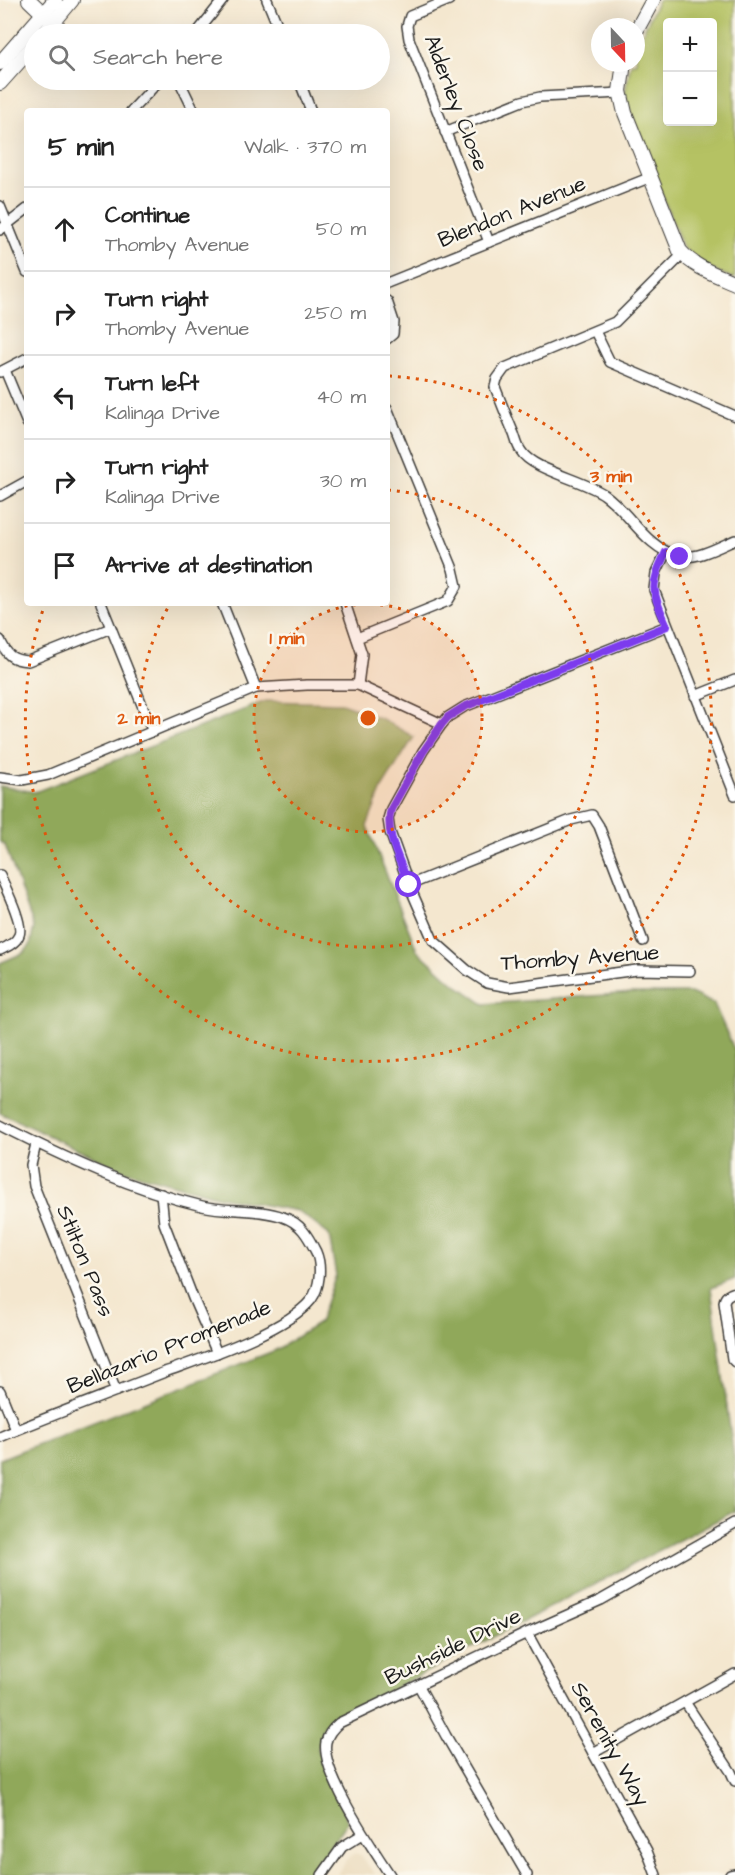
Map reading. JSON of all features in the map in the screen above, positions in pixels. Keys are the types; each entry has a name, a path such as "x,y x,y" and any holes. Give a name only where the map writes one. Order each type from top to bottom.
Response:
{"street":[{"path":"29,0 47,24"},
{"path":"47,24 55,0"},
{"path":"47,24 72,0"},
{"path":"204,24 223,0"},
{"path":"267,0 277,24"},
{"name":"Alderley Close","path":"449,0 410,16 407,26 409,39 489,242"},
{"path":"643,18 653,0"},
{"path":"0,63 24,43"},
{"path":"0,82 24,56"},
{"path":"623,72 621,93 625,113 680,251 689,261 701,268 735,283"},
{"path":"134,108 151,90"},
{"path":"184,90 193,108"},
{"path":"303,90 310,108"},
{"path":"445,132 522,100 540,96 621,93"},
{"name":"Blendon Avenue","path":"390,282 651,177"},
{"path":"0,206 4,227 24,266"},
{"path":"4,227 24,211"},
{"path":"683,254 615,322 506,368 497,379 495,387 520,451 530,461 583,482 604,494 648,538 666,552 680,557 696,555 735,540"},
{"path":"390,311 394,322 393,334 390,336"},
{"path":"595,331 610,362 735,416"},
{"path":"24,360 3,371 24,416"},
{"path":"357,638 448,601 457,586 453,570 390,415"},
{"path":"0,496 24,483"},
{"path":"666,552 656,573 654,590 735,795"},
{"path":"102,606 153,732"},
{"path":"223,606 256,688"},
{"path":"346,606 362,654 358,686"},
{"name":"Thomby Avenue","path":"667,626 464,707 448,717 423,752 391,809 388,819 390,832 409,885 434,940 467,970 487,983 509,987 637,970 690,971"},
{"path":"0,640 6,653 16,660 28,661 111,628"},
{"path":"695,696 735,680"},
{"path":"0,777 22,780 48,775 256,688 307,685 358,686 442,724"},
{"path":"409,885 571,820 592,815 600,826 643,941"},
{"path":"0,875 20,924 20,934 12,945 0,950"},
{"name":"Bellazario Promenade","path":"0,1125 109,1178 204,1206 284,1217 305,1230 318,1256 319,1280 312,1299 294,1315 271,1329 217,1353 0,1437"},
{"name":"Stilton Pass","path":"36,1144 31,1165 34,1186 116,1391"},
{"path":"161,1194 164,1223 217,1353"},
{"path":"735,1292 725,1298 724,1302 732,1359 735,1362"},
{"path":"0,1391 16,1430"},
{"name":"Bushside Drive","path":"390,1875 363,1834 335,1780 326,1749 326,1741 333,1728 339,1723 527,1633 601,1600 735,1524"},
{"name":"Serenity Way","path":"527,1633 647,1851 656,1875"},
{"path":"593,1753 735,1674"},
{"path":"419,1686 527,1875"},
{"path":"685,1702 735,1781"},
{"path":"322,1875 342,1847 363,1834"},
{"path":"730,1875 735,1874"}],"shaded area":[{"path":"355,1853 361,1855 375,1875 336,1875 350,1856"}],"green space":[{"path":"658,0 735,0 735,279 706,267 683,248 631,116 625,92 629,72 645,72 645,28"},
{"path":"266,701 342,703 382,719 414,737 383,786 367,826 417,950 450,980 484,1004 632,993 691,993 714,1004 735,1051 735,1279 711,1288 735,1466 735,1511 324,1725 318,1751 348,1822 309,1875 0,1875 0,1459 276,1350 319,1323 336,1275 329,1235 298,1211 220,1197 122,1170 0,1113 0,963 23,953 30,946 34,927 5,845 0,842 0,786 35,792"}],"route":[{"path":"409,885 390,832 388,819 391,809 423,752 442,724 448,717 464,707 667,626 654,590 656,573 666,552 680,557"}]}
